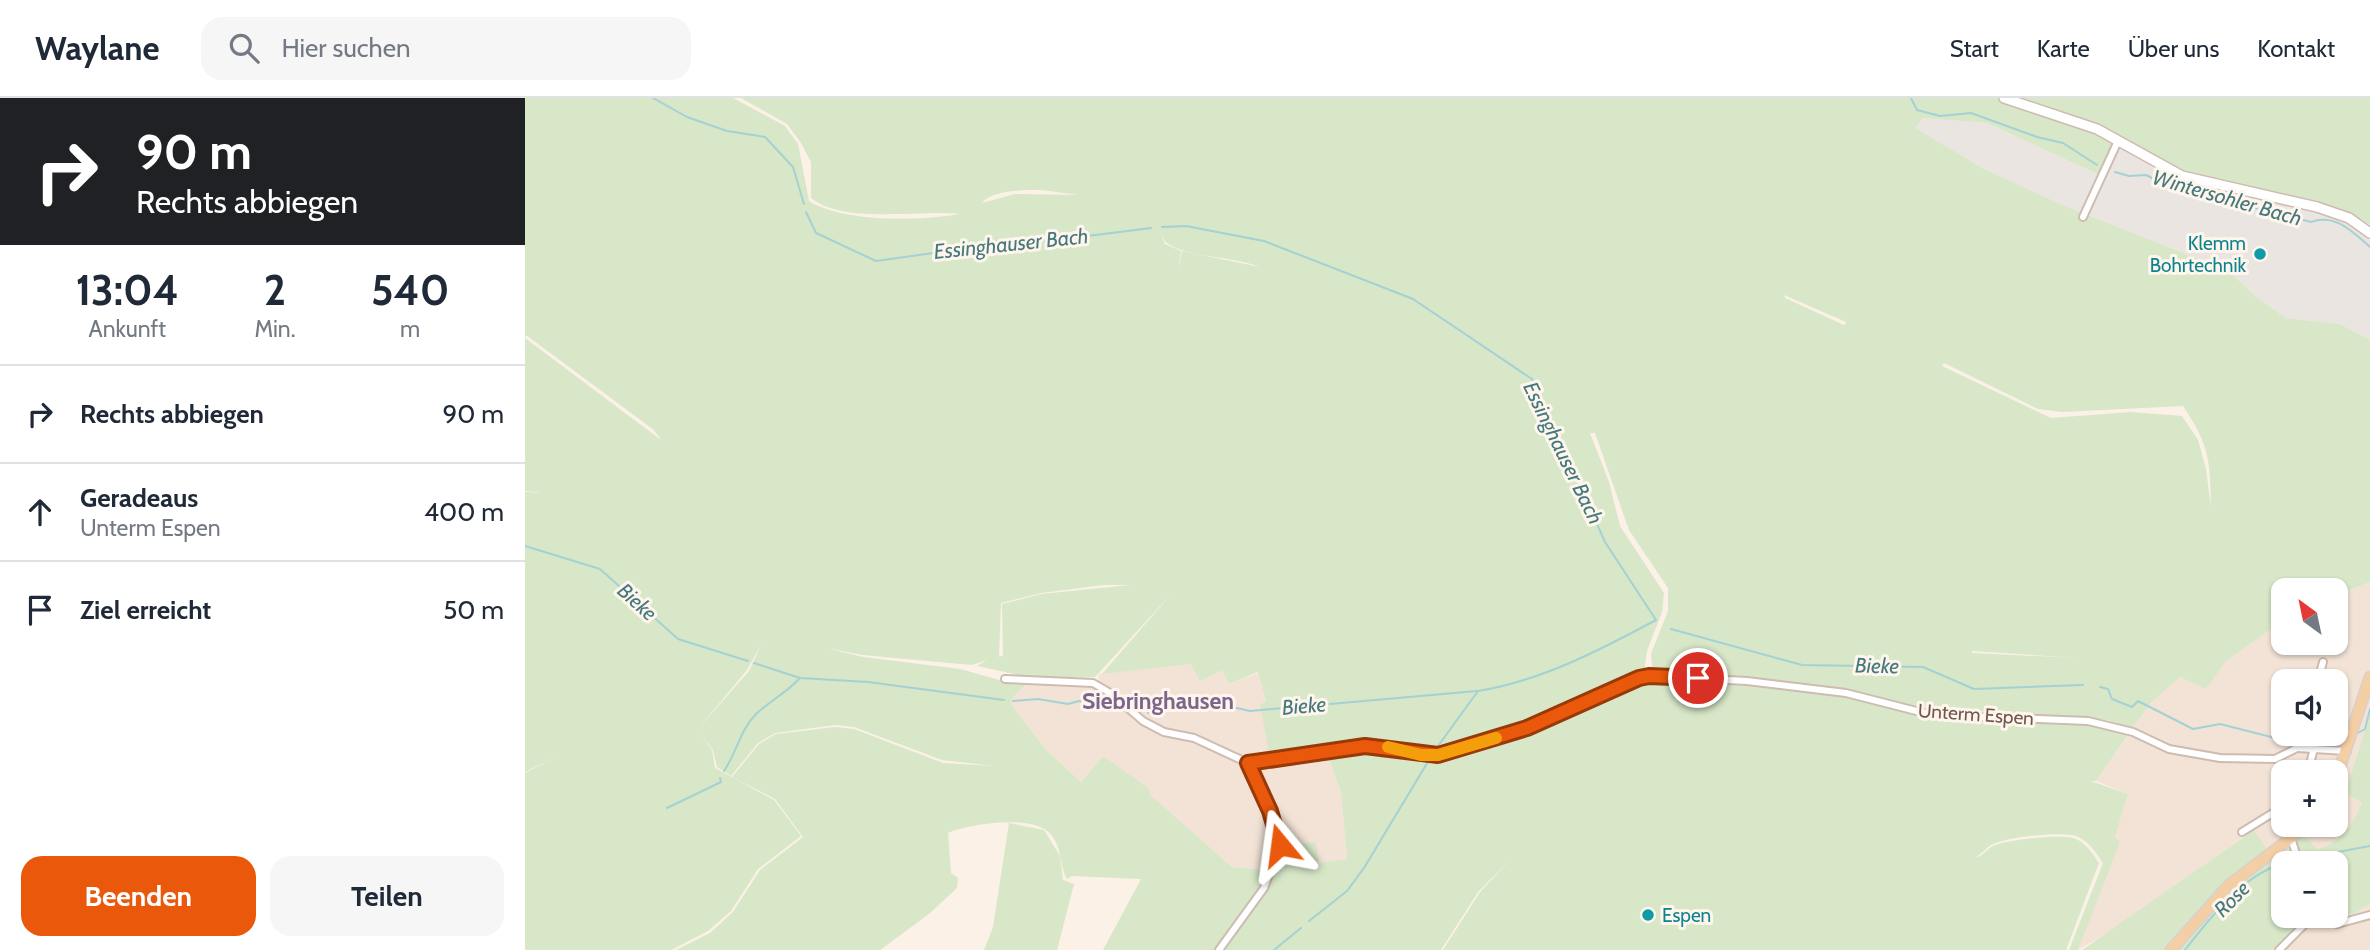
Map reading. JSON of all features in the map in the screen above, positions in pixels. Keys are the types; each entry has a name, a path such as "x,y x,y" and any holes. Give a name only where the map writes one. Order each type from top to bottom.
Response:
{"main road":[{"path":"2348,745 2370,677"},
{"path":"2171,950 2228,886 2291,838"}],"street":[{"path":"2004,98 2073,120 2182,176 2317,207 2349,218 2370,233"},
{"path":"2083,217 2118,141"},
{"path":"2321,669 2323,662"},
{"name":"Unterm Espen","path":"1248,763 1365,746 1438,755 1527,728 1649,676 1747,681 1846,693 1932,715 2088,721 2133,732 2169,749 2230,759 2275,759 2297,748 2337,746"},
{"path":"1005,679 1093,683 1112,694 1143,721 1164,732 1194,737 1248,763 1254,771 1280,845 1264,888 1219,950"},
{"path":"2311,760 2314,748"},
{"path":"2242,832 2271,814"},
{"path":"2291,838 2297,851"},
{"path":"2348,921 2370,915"},
{"path":"2279,950 2302,928"}],"shaded area":[{"name":"Klemm Bohrtechnik","path":"1922,118 1987,123 2098,175 2113,143 2178,180 2336,217 2370,239 2370,340 2340,324 2286,318 2255,296 2229,271 2065,206 1986,170 1914,128"},
{"path":"2370,582 2370,714 2348,784 2348,760 2271,760 2271,837 2339,837 2329,847 2267,850 2253,830 2114,929 2078,950 2119,842 2115,837 2128,794 2096,781 2150,704 2180,677 2206,688 2226,661 2271,629 2271,655 2348,655 2349,590"},
{"path":"1191,664 1222,670 1229,684 1259,673 1266,701 1270,760 1326,751 1341,792 1347,859 1318,863 1316,842 1281,844 1269,870 1232,867 1103,756 1081,782 1046,750 1011,704 1012,698 1027,683 1084,685 1098,682 1099,674"},
{"path":"2348,795 2362,803 2353,824 2348,829"},
{"path":"2370,904 2370,950 2272,950 2295,928 2348,928 2348,914 2354,914"}],"green space":[{"path":"525,98 733,98 785,126 798,144 809,201 824,208 862,217 904,219 960,214 862,214 826,206 811,198 811,162 787,124 741,98 2370,98 2370,225 2340,209 2197,177 2115,136 2099,175 1987,123 1923,118 1915,128 1986,170 2065,206 2229,271 2255,296 2286,318 2340,324 2370,340 2370,582 2349,590 2349,578 2271,578 2271,629 2226,661 2206,689 2180,677 2150,704 2132,729 2108,720 1947,715 1847,691 1653,675 1651,654 1668,611 1668,588 1629,530 1595,433 1590,433 1609,482 1620,526 1664,593 1662,612 1647,651 1644,672 1482,741 1439,753 1422,754 1397,747 1366,745 1270,758 1260,705 1266,701 1258,672 1229,684 1222,670 1200,681 1191,664 1102,674 1173,592 1095,677 1033,678 977,666 987,660 972,665 863,655 826,648 863,657 960,669 1003,681 1027,683 1012,698 1011,704 1046,750 1081,782 1103,756 1148,788 1150,795 1232,867 1269,870 1263,887 1217,950 1103,950 1141,879 1072,876 1067,879 1053,837 1033,825 1003,822 972,826 948,833 951,873 958,878 957,888 929,914 880,950 676,950 710,933 733,912 760,870 803,837 775,799 732,777 759,744 776,734 835,727 854,729 943,763 995,766 942,760 854,727 835,725 775,733 758,743 731,776 717,767 713,750 700,733 712,750 715,768 774,800 801,836 758,869 731,911 708,931 671,950 525,950 525,773 556,757 525,772 525,492 543,493 525,491","holes":["1042,190 1078,195 1015,194 982,203 987,198 1010,191","1158,229 1166,242 1175,248 1260,267 1182,251 1178,272 1181,251 1165,244","1784,295 1846,322 1846,323 1844,325 1785,298","526,335 654,430 661,440 525,338","1944,363 2038,409 2062,412 2183,406 2199,432 2207,454 2211,509 2206,469 2198,440 2182,416 2131,412 2051,418 1942,366","1103,585 1131,585 1041,594 1002,604 1003,655 999,657 1001,603 1041,593","762,643 749,671 697,730 747,670","1972,651 2079,658 1972,653"]},
{"path":"1653,677 1845,695 1916,714 1946,718 2113,726 2130,732 2096,781 2091,781 2128,794 2115,837 2120,842 2078,950 2069,950 2103,863 2081,838 2059,834 2000,841 1975,858 1993,846 2035,838 2069,837 2086,846 2099,863 2066,950 1443,950 1480,892 1512,858 1478,892 1441,950 1220,950 1260,898 1283,844 1316,842 1319,863 1347,859 1341,792 1326,751 1365,747 1438,759 1480,747"},
{"path":"2370,714 2370,904 2354,914 2348,914 2348,851 2271,851 2271,928 2295,928 2272,950 2082,950 2254,830 2267,850 2284,837 2305,837 2317,849 2340,837 2348,837 2348,827 2362,803 2348,795 2348,784"},
{"path":"1009,823 1044,830 1060,856 1063,880 1074,884 1057,950 984,950 993,927"}],"waterway":[{"name":"Essinghauser Bach","path":"653,98 687,117 727,131 765,137 793,167 804,204"},
{"name":"Wintersohler Bach","path":"1911,98 1917,110 1940,116 1971,113 2037,137 2063,143 2097,165"},
{"name":"Wintersohler Bach","path":"2115,172 2129,176 2146,175 2170,187 2311,222 2336,222 2370,247"},
{"name":"Essinghauser Bach","path":"806,212 816,233 876,261 976,247 998,241 1048,241 1151,228"},
{"name":"Essinghauser Bach","path":"1162,227 1186,226 1264,241 1413,299 1532,379 1605,542 1656,620 1592,653 1547,672 1478,691 1433,753"},
{"name":"Bieke","path":"525,546 600,569 678,639 748,661"},
{"name":"Bieke","path":"1671,629 1802,665 1923,667 1974,689 2083,685"},
{"name":"Bieke","path":"754,663 800,678 868,682 1004,700"},
{"path":"724,771 751,720 799,679"},
{"name":"Bieke","path":"2100,687 2108,689 2112,699 2132,707 2138,701 2193,729 2220,724 2271,737"},
{"name":"Bieke","path":"1214,703 1250,711 1477,691"},
{"name":"Bieke","path":"1148,713 1193,698"},
{"name":"Bieke","path":"1013,701 1038,699 1068,704 1079,701 1123,708"},
{"name":"Bieke","path":"2356,734 2365,729 2370,709"},
{"path":"1309,921 1347,891 1364,868 1429,760"},
{"path":"667,808 721,782 720,778"},
{"name":"Rose","path":"2343,851 2370,846"},
{"name":"Rose","path":"2185,950 2233,894 2271,868"},
{"path":"1274,950 1301,928"}],"slow traffic":[{"path":"1388,747 1430,756 1496,738"}],"place":[{"name":"Klemm Bohrtechnik","path":"2260,254"},
{"name":"Espen","path":"1648,915"}],"district":[{"name":"Siebringhausen","path":"1158,701"}],"route":[{"path":"1280,845 1270,811 1254,771 1248,763 1365,746 1438,755 1527,728 1639,678 1698,678"}]}
